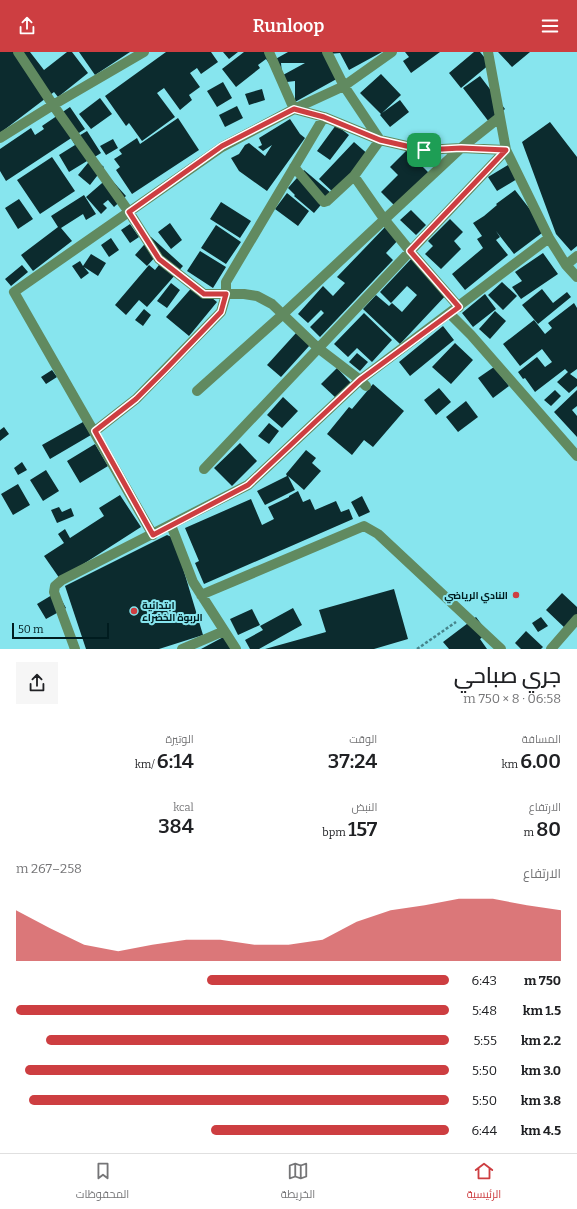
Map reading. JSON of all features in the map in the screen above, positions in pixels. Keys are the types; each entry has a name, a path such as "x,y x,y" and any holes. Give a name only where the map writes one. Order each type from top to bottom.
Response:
{"street":[{"path":"18,52 129,212 159,259 204,294 244,294 257,296 272,304 318,348 363,383"},
{"path":"0,138 132,55 144,52"},
{"path":"269,52 294,109"},
{"path":"327,52 344,86 380,140"},
{"path":"153,535 95,431 14,292 222,146 294,109 344,86 392,52"},
{"path":"488,52 506,150 549,238 566,265 577,277"},
{"path":"294,109 324,117 380,140 424,150 461,148 506,150"},
{"path":"95,431 136,399 221,312 226,294 226,282 324,117"},
{"path":"197,391 282,315 461,148 500,118"},
{"path":"294,167 324,202 327,201 354,176 380,140"},
{"path":"204,469 506,150"},
{"path":"354,176 384,219 459,307"},
{"path":"75,649 54,592 55,586 62,580 171,526 248,485 363,383 549,238"},
{"path":"566,265 577,256"},
{"path":"450,314 471,335 577,456"},
{"path":"171,526 193,582 236,649"},
{"path":"202,595 364,526 378,534 501,649"},
{"path":"551,649 577,619"},
{"path":"182,649 224,631"}],"path":[{"path":"417,649 465,615"}],"building":[{"path":"0,52 30,52 44,70 67,52 72,52 88,73 58,97 54,92 0,133"},
{"path":"79,52 130,52 95,75"},
{"path":"166,52 211,52 218,62 201,74 197,68 190,73 200,87 189,95 192,100 180,110 164,88 157,93 175,117 142,141 129,123 126,126 105,96"},
{"path":"223,52 238,52 229,59"},
{"path":"244,52 265,52 272,61 288,52 382,52 349,70 340,53 329,54 342,76 295,102 295,81 287,82 283,75 305,63 281,63 282,73 273,69 266,59 258,65 260,68 236,87 222,69"},
{"path":"405,52 440,52 411,73 403,61 409,57"},
{"path":"474,52 480,52 490,64 461,88 449,73"},
{"path":"498,52 530,52 512,67"},
{"path":"381,74 401,95 382,113 400,100 409,112 390,127 380,115 381,114 360,93"},
{"path":"480,76 505,109 489,122 463,88"},
{"path":"223,82 232,98 217,107 207,91"},
{"path":"262,89 265,100 249,105 245,94"},
{"path":"100,98 112,114 91,129 79,114"},
{"path":"237,106 243,118 225,127 219,115"},
{"path":"70,107 85,129 6,181 0,171 0,149 31,128 35,135 44,129 42,126"},
{"path":"178,118 199,150 132,194 116,170 120,167 114,159 122,154 119,150 137,138 140,144"},
{"path":"290,119 300,134 305,138 267,191 239,171 231,158 239,154 245,145 249,143 265,156 272,145 263,151 258,147 262,145 259,138"},
{"path":"550,122 577,157 577,246 571,251 556,234 522,142"},
{"path":"336,125 349,135 330,160 317,151"},
{"path":"87,131 101,153 93,158 104,167 90,185 78,175 92,158 69,172 59,155 75,145 72,140"},
{"path":"113,139 118,148 106,155 100,146"},
{"path":"354,142 370,156 334,193 319,179"},
{"path":"411,146 420,155 416,160 429,173 396,207 381,192 398,175 390,167"},
{"path":"52,157 75,191 40,214 17,180"},
{"path":"508,165 517,179 497,191 488,177"},
{"path":"304,170 331,193 314,213 294,196 295,195 288,188"},
{"path":"109,177 126,196 114,207 108,200 103,204 107,208 101,214 86,197"},
{"path":"515,190 546,230 514,254 496,231 500,237 496,240 508,255 465,290 452,274 483,248 477,239 482,236 473,223 484,216 497,205 496,204"},
{"path":"287,193 309,211 298,226 275,209"},
{"path":"84,195 96,214 86,220 83,214 61,228 72,241 33,271 21,255 58,227 51,216"},
{"path":"19,199 33,219 18,229 5,208"},
{"path":"221,202 251,221 240,238 210,219"},
{"path":"411,210 426,225 416,235 400,220"},
{"path":"450,219 463,232 454,241 461,249 441,269 425,254 433,246 428,241"},
{"path":"170,223 182,240 171,249 158,232"},
{"path":"130,224 139,237 130,243 121,230"},
{"path":"216,225 241,242 226,264 201,248"},
{"path":"387,225 401,237 386,253 393,260 320,337 310,327 324,313 321,310 308,323 298,314 323,286 333,296 345,283 337,277"},
{"path":"151,237 183,266 147,307 139,300 126,315 115,305 149,265 155,270 162,261 156,256 147,266 135,255"},
{"path":"111,238 119,250 109,257 101,245"},
{"path":"200,251 226,267 213,288 187,271"},
{"path":"543,253 558,274 521,299 512,287 522,281 515,272"},
{"path":"91,254 106,263 98,276 84,267 89,273 81,279 72,266 80,261 83,266"},
{"path":"412,258 448,293 400,344 363,309 376,295 389,306 392,303 402,312 417,295 407,286 391,303 380,292"},
{"path":"22,265 28,272 11,286 5,279"},
{"path":"502,282 517,296 503,310 488,295"},
{"path":"171,283 180,290 167,308 157,301"},
{"path":"195,284 217,302 189,336 166,317"},
{"path":"542,289 553,303 567,292 571,297 538,324 522,305"},
{"path":"485,294 496,309 473,327 462,313"},
{"path":"574,303 577,308 577,369 570,374 577,379 577,386 569,393 557,382 568,372 565,369 535,392 525,378 523,379 518,372 537,357 545,367 552,362 542,349 520,366 503,344 534,320 545,334 552,328 548,323"},
{"path":"144,309 151,315 143,326 135,320"},
{"path":"495,311 506,321 490,339 479,329"},
{"path":"364,313 392,340 372,362 357,348 348,357 334,344"},
{"path":"443,326 454,340 410,376 399,362"},
{"path":"296,333 310,345 281,377 267,365"},
{"path":"455,343 473,360 451,384 432,367"},
{"path":"357,353 368,362 360,371 349,362"},
{"path":"494,367 509,386 493,398 478,378"},
{"path":"337,368 351,383 336,398 321,384"},
{"path":"52,370 57,377 46,384 41,377"},
{"path":"373,384 404,411 373,447 364,440 352,455 327,434 349,407 352,409"},
{"path":"439,388 451,402 436,415 424,400"},
{"path":"555,390 561,396 551,406 544,400"},
{"path":"577,390 577,406 572,410 577,416 577,437 554,412"},
{"path":"283,397 298,411 282,428 267,415"},
{"path":"466,401 478,417 458,432 446,417"},
{"path":"83,422 91,435 50,459 42,445"},
{"path":"269,423 279,431 269,444 258,436"},
{"path":"4,427 9,434 0,441 0,430"},
{"path":"240,443 257,461 232,486 214,468"},
{"path":"95,444 108,466 80,483 67,461"},
{"path":"306,450 316,458 312,463 321,471 304,490 288,476 295,490 265,505 257,491 287,476 286,474"},
{"path":"22,462 27,470 18,475 14,468"},
{"path":"46,470 59,491 43,501 30,480"},
{"path":"18,484 30,505 13,515 1,494"},
{"path":"298,491 303,502 310,499 315,510 336,501 341,512 349,509 353,519 204,584 195,563 199,561 185,528 251,499 262,525 274,519 268,507"},
{"path":"120,495 141,527 60,579 44,556 64,543 58,534 65,529 70,538 104,516 99,508"},
{"path":"362,496 370,512 359,517 351,502"},
{"path":"59,507 62,512 71,508 74,516 57,523 51,510"},
{"name":"ابتدائية الربوة الخضراء","path":"167,535 174,538 203,635 159,649 86,649 65,586"},
{"path":"394,589 408,639 374,649 265,649 326,632 319,610"},
{"path":"57,592 66,608 46,619 37,604"},
{"path":"562,593 577,607 577,617 566,629 546,610"},
{"path":"293,608 302,625 259,649 250,649 245,640 263,630 260,626"},
{"path":"252,609 260,625 238,635 230,619"},
{"path":"476,617 488,633 480,639 487,649 449,649 443,642"},
{"path":"541,617 548,626 538,632 532,623"},
{"path":"526,631 543,647 541,649 521,649 515,643"},
{"path":"229,634 237,649 201,649"}],"place":[{"name":"النادي الرياضي","path":"516,595"},
{"name":"ابتدائية الربوة الخضراء","path":"134,611"}],"route":[{"path":"294,109 324,117 380,140 424,150 461,148 506,150 410,251 459,307 360,380 248,485 153,535 95,431 136,399 221,312 226,294 204,294 159,259 129,212 222,146 294,109"}]}
